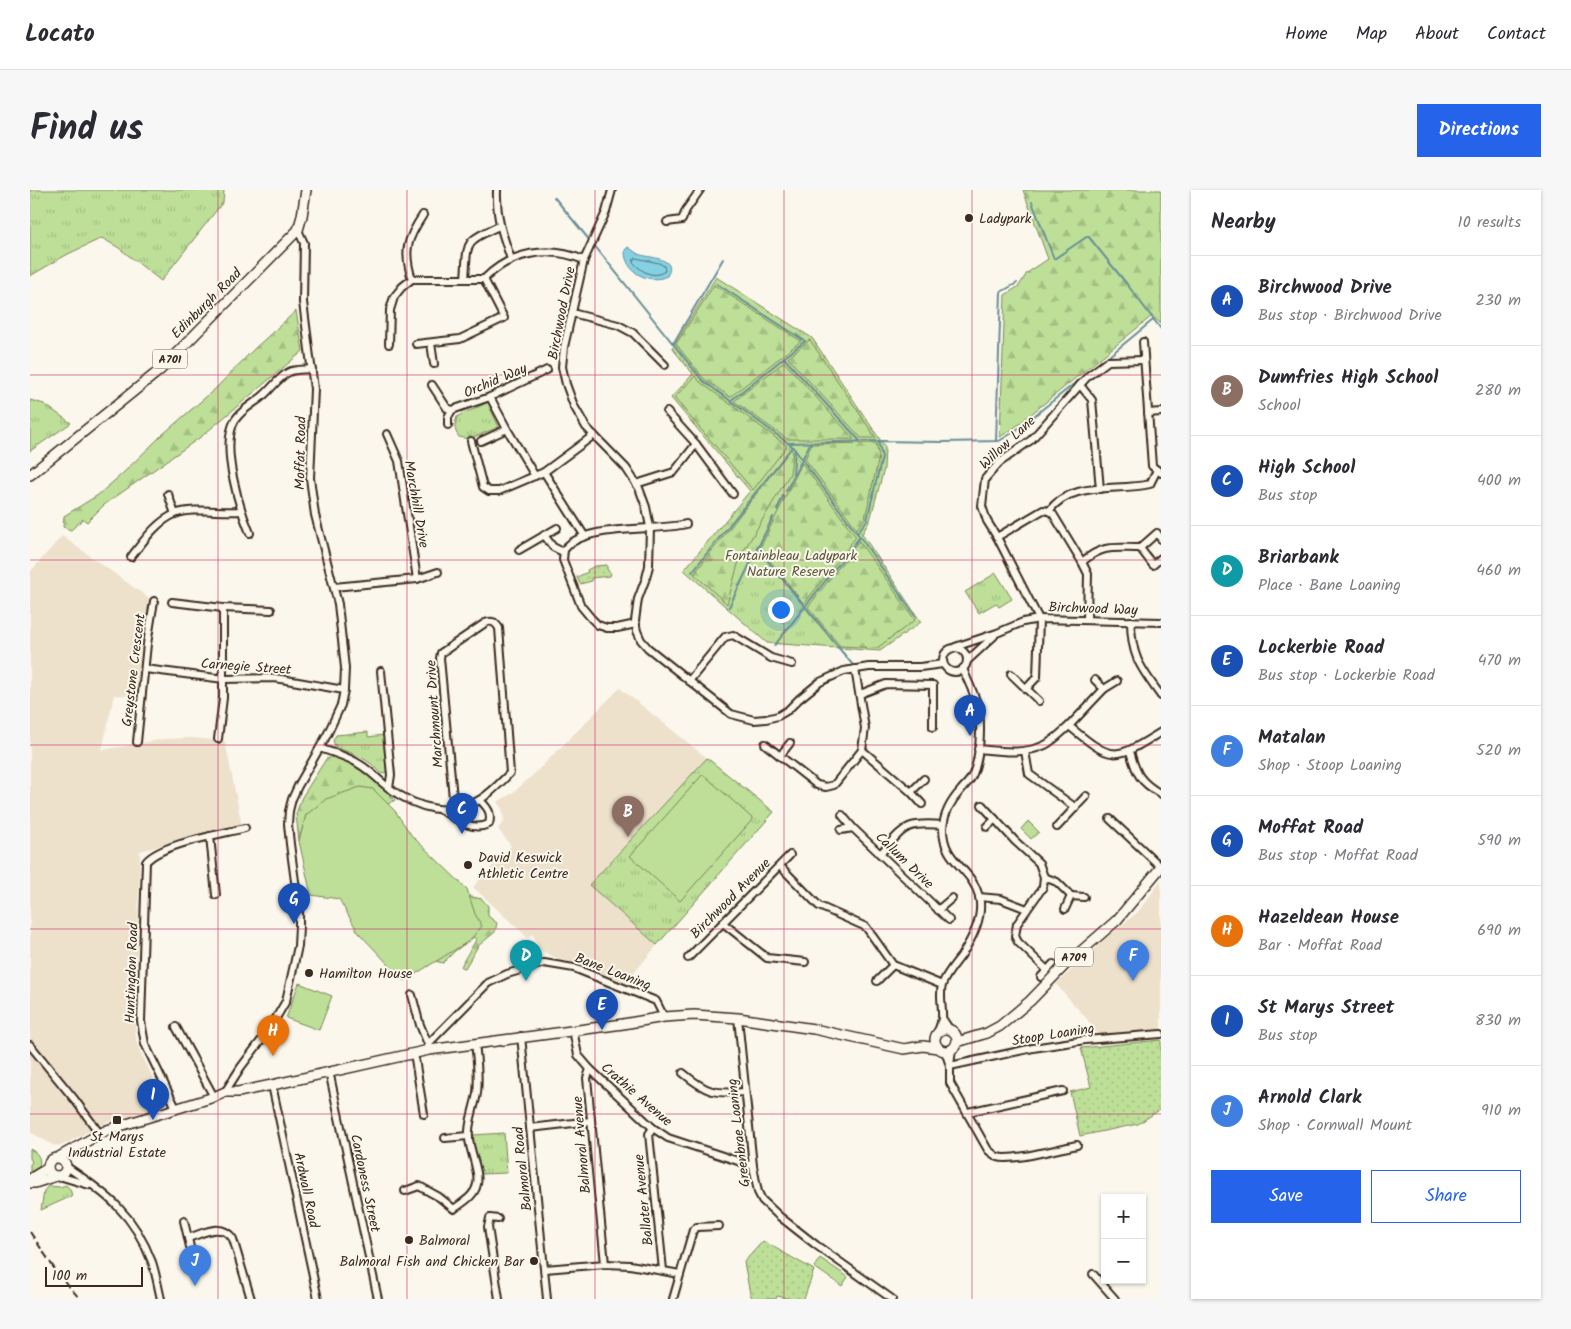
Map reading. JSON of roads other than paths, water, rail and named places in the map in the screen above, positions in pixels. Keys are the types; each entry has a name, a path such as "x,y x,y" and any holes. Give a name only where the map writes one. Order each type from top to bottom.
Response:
{"main road":[{"path":"298,230 306,190"},
{"name":"Edinburgh Road","path":"30,475 160,370 298,230"},
{"name":"A709","path":"59,1157 64,1153 75,1150 100,1134 225,1092 238,1092 272,1085 414,1053 429,1047 623,1024 664,1016 694,1015 738,1018 814,1029 904,1049 950,1043 987,1033 1000,1026 1030,1001 1058,971 1117,920 1161,867"},
{"name":"A709","path":"923,1046 944,1030 950,1043"},
{"path":"937,1035 935,1043 950,1043"},
{"name":"A709","path":"66,1165 75,1150"},
{"path":"59,1157 66,1165 64,1173 35,1184 30,1182 33,1177 48,1168 51,1160 59,1157"},
{"path":"48,1168 50,1173 57,1176"}],"street":[{"path":"497,190 499,226 511,259"},
{"name":"Birchwood Drive","path":"612,190 606,212 584,260 564,347 562,367 574,406 586,427 626,468 636,484 646,507 650,527 649,566 635,611 636,624 641,640 648,648 731,714 742,718 766,720 788,710 820,682 844,672 855,669 920,667 943,664"},
{"path":"667,222 682,220 686,210 700,190"},
{"path":"412,279 407,264 408,242 423,215"},
{"path":"465,279 470,242 474,238 499,226"},
{"name":"Moffat Road","path":"225,1092 280,1014 288,992 298,946 299,918 288,824 289,811 292,799 341,705 344,690 345,668 334,587 315,515 310,478 314,389 303,302 304,242 298,230"},
{"path":"389,344 390,310 394,297 412,279 484,279 494,269 511,259 538,252 560,254 584,260"},
{"path":"416,344 460,339 504,318 484,279"},
{"path":"572,313 618,325 632,333 665,365"},
{"path":"1048,511 1054,503 1072,494 1150,484 1159,472 1152,466 1142,342"},
{"path":"431,343 434,364"},
{"name":"Willow Lane","path":"1039,619 998,537 987,520 982,506 985,479 999,463 1032,440 1088,376 1108,361 1144,360"},
{"path":"250,533 241,511 231,470 230,442 234,422 245,408 262,397 290,371 312,369"},
{"name":"Orchid Way","path":"448,426 448,417 452,410 490,397 547,370"},
{"name":"Orchid Way","path":"432,385 447,408 452,410"},
{"path":"1080,385 1092,400 1100,489"},
{"path":"490,397 535,476"},
{"path":"667,412 696,444 733,494"},
{"path":"1148,413 1161,412"},
{"path":"481,441 507,429"},
{"name":"Marchhill Drive","path":"387,434 399,461 417,579"},
{"path":"471,442 483,487 489,491 499,491 544,472 594,436"},
{"path":"636,484 674,472 696,444"},
{"path":"544,472 584,536"},
{"path":"168,494 175,514"},
{"path":"998,537 1042,510 1053,514 1088,574 1087,619"},
{"path":"131,557 161,523 175,514 196,511 241,511"},
{"path":"636,624 607,628 591,618 581,606 563,560 563,552 566,546 584,536 686,524"},
{"path":"519,550 557,528"},
{"path":"1082,562 1093,553 1104,548 1140,548 1157,533 1161,539"},
{"path":"544,535 553,547 563,552"},
{"path":"1140,548 1153,565 1161,558"},
{"path":"334,587 417,579 438,572"},
{"name":"Greystone Crescent","path":"137,742 146,644 154,601"},
{"path":"172,602 224,608 271,610"},
{"path":"218,739 224,679 224,608"},
{"path":"1026,689 1037,677 1039,619"},
{"name":"Birchwood Way","path":"955,647 1023,622 1039,619 1161,622"},
{"name":"Marchmount Drive","path":"454,809 441,653 490,621 495,622 499,628 510,773 480,800"},
{"path":"1131,621 1132,646 1135,655 1161,696"},
{"name":"Birchwood Way","path":"967,661 997,633"},
{"path":"689,681 720,642 725,637 733,635 771,658 792,664"},
{"path":"955,647 965,653 967,661 963,668 952,672 943,664 943,656 945,652 955,647"},
{"path":"963,668 966,680 978,706 978,759 971,779 953,800 943,826 945,844 952,858 972,882 979,896 980,913 976,929 942,984 940,1000 942,1018 950,1043 950,1083 988,1150 997,1157 1005,1158 1077,1146"},
{"name":"Carnegie Street","path":"145,669 224,679 274,678 344,690"},
{"path":"765,744 817,785 826,787 834,785 862,750 865,728 855,669"},
{"path":"381,671 391,776 389,788"},
{"path":"1011,674 1039,701"},
{"path":"1095,680 1104,689"},
{"path":"978,749 1025,751 1046,745 1069,726 1104,689 1117,680"},
{"path":"860,694 886,684 932,685 933,727"},
{"path":"1069,726 1096,748 1106,753 1122,754 1130,751 1161,732"},
{"path":"780,756 790,743"},
{"path":"320,748 358,763 389,788 412,803 430,809 441,810 454,809 480,800 488,809 491,817 488,824 481,828 471,828 441,810"},
{"path":"862,750 911,792 922,804"},
{"path":"1025,751 1029,774 1076,808"},
{"path":"1130,751 1134,769 1142,782 1161,794"},
{"path":"911,792 924,780"},
{"path":"1058,826 1086,796"},
{"path":"982,805 1016,842 1040,863 1044,877 1043,887 1017,924 1015,936 1018,942 1047,970"},
{"name":"Callum Drive","path":"842,814 853,828 949,920"},
{"path":"987,827 995,819"},
{"path":"1110,819 1161,867"},
{"path":"880,854 907,827 923,824 943,826"},
{"path":"216,895 210,836 245,828"},
{"path":"842,830 853,828"},
{"name":"Huntingdon Road","path":"176,1108 142,1035 146,862 151,856 210,836"},
{"name":"Birchwood Avenue","path":"688,958 790,855"},
{"path":"780,866 819,906 866,927 893,965 942,984"},
{"path":"1044,877 1057,882 1071,896 1084,897"},
{"path":"979,896 1001,899 1027,909"},
{"path":"1065,909 1071,896"},
{"path":"938,910 952,898"},
{"path":"723,923 767,958 805,962"},
{"name":"Bane Loaning","path":"429,1047 488,983 507,974 544,963 574,968 656,1001 664,1016"},
{"path":"1041,977 1053,964"},
{"path":"877,982 893,965"},
{"path":"412,995 420,1025 429,1047"},
{"name":"Greenbrae Loaning","path":"738,1018 753,1166 758,1192 762,1200 816,1245 892,1299"},
{"path":"937,1035 942,1018"},
{"path":"176,1027 214,1097"},
{"path":"573,1030 578,1055 590,1070"},
{"name":"Stoop Loaning","path":"950,1066 1033,1048 1085,1040 1161,1034"},
{"name":"Balmoral Road","path":"521,1036 547,1299"},
{"path":"406,1191 419,1186 440,1197 454,1209 475,1191 478,1175 468,1136 477,1093 478,1073 475,1043"},
{"path":"30,1045 100,1134"},
{"path":"414,1053 424,1114"},
{"name":"Balmoral Avenue","path":"590,1070 587,1078 605,1264"},
{"name":"Crathie Avenue","path":"590,1070 653,1128 668,1138 753,1166"},
{"name":"Cardoness Street","path":"329,1071 378,1299"},
{"path":"683,1073 699,1087 718,1094 745,1092"},
{"name":"Ardwall Road","path":"272,1085 318,1299"},
{"path":"968,1112 1063,1091"},
{"path":"530,1128 591,1121"},
{"name":"Ballater Avenue","path":"653,1128 649,1134 663,1270"},
{"path":"445,1138 468,1136"},
{"path":"66,1165 114,1201 136,1228 152,1263 161,1299"},
{"path":"57,1176 93,1186"},
{"path":"498,1219 490,1218 488,1227 499,1299"},
{"path":"184,1222 190,1247"},
{"path":"673,1299 693,1230 697,1227 719,1226"},
{"path":"188,1238 222,1229 229,1233 234,1239 251,1299"},
{"path":"545,1269 605,1264 630,1265 680,1274"},
{"path":"1094,1274 1115,1299"}],"water":[{"path":"628,247 638,254 661,259 666,262 670,270 667,276 653,279 639,275 629,265 626,258 625,250"}],"waterway":[{"path":"554,197 591,242"},
{"path":"1032,202 1054,259 1088,236 1161,329"},
{"path":"594,245 702,380 792,446 863,541 915,616"},
{"path":"673,344 723,259"},
{"path":"996,441 1001,292 1017,283"},
{"path":"717,284 805,341 730,401"},
{"path":"1097,366 1153,320"},
{"path":"784,358 860,441"},
{"path":"788,443 999,441 1014,432 1085,375"},
{"path":"857,533 867,520 882,457 878,441"},
{"path":"786,491 811,442"},
{"path":"692,572 792,447"},
{"path":"793,475 795,450"},
{"path":"777,510 783,496"},
{"path":"729,607 773,517"},
{"path":"774,646 859,538"},
{"path":"757,548 852,664"}],"railway":[{"path":"30,1232 58,1274 80,1299"}],"place":[{"name":"Ladypark","path":"969,218"},
{"name":"Birchwood Drive","path":"970,736"},
{"name":"High School","path":"462,834"},
{"name":"Dumfries High School","path":"628,837"},
{"name":"David Keswick Athletic Centre","path":"468,865"},
{"name":"Moffat Road","path":"294,924"},
{"name":"Hamilton House","path":"309,973"},
{"name":"Briarbank","path":"526,981"},
{"name":"Matalan","path":"1133,981"},
{"name":"Lockerbie Road","path":"602,1030"},
{"name":"Hazeldean House","path":"273,1056"},
{"name":"St Marys Industrial Estate","path":"117,1120"},
{"name":"St Marys Street","path":"153,1120"},
{"name":"Balmoral","path":"409,1240"},
{"name":"Balmoral Fish and Chicken Bar","path":"534,1261"},
{"name":"Arnold Clark","path":"195,1286"}],"park label":[{"name":"Fontainbleau Ladypark Nature Reserve","path":"791,564"}]}
